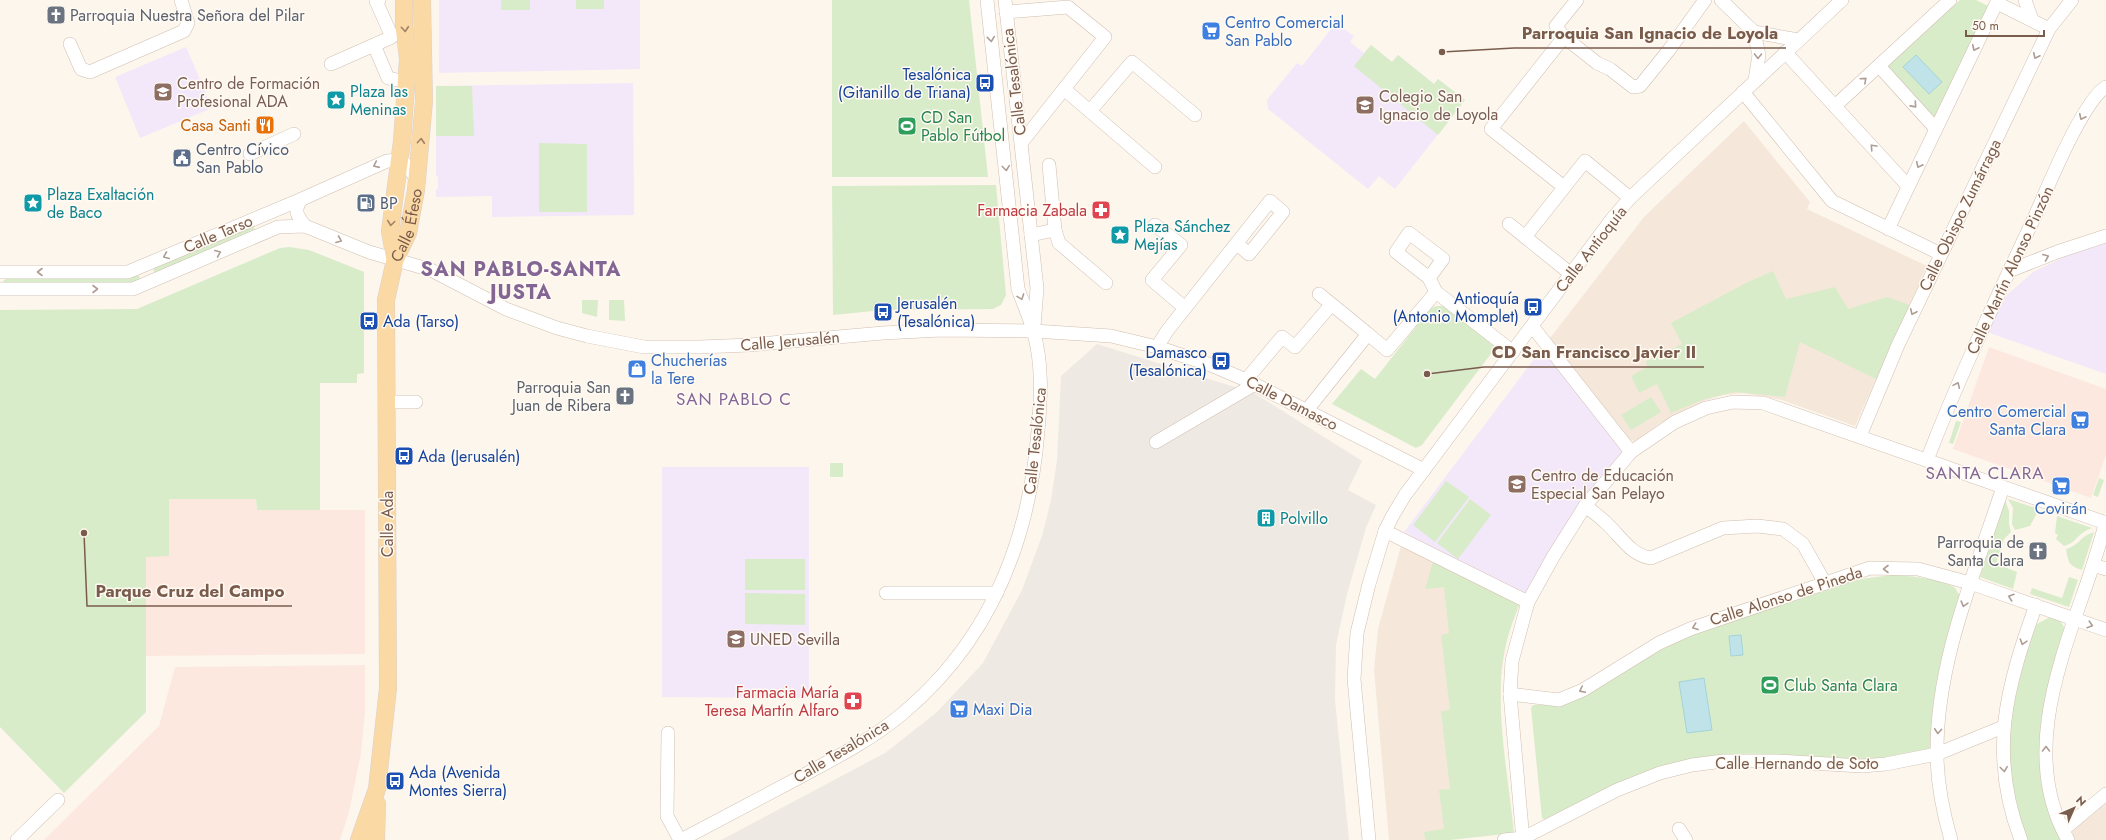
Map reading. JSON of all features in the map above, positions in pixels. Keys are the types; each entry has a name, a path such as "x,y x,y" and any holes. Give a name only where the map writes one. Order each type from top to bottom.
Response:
{"main road":[{"name":"Calle Éfeso","path":"395,260 390,231 400,160 408,59 404,26 404,0"},
{"name":"Calle Éfeso","path":"395,260 408,233 417,181 424,101 422,0"},
{"name":"Calle Ada","path":"376,840 377,789 388,688 386,300 395,260"},
{"name":"Calle Ada","path":"359,840 377,789"}],"street":[{"path":"70,44 81,69 90,72 184,31 188,23 180,0"},
{"path":"331,64 392,37 376,1 379,0"},
{"name":"Calle Tesalónica","path":"987,0 1018,289 1034,331"},
{"path":"1577,0 1556,26 1564,37 1597,63 1610,69 1633,86 1640,86 1669,50 1705,0"},
{"path":"1721,0 1754,32 1759,55 1755,80"},
{"name":"Calle Antioquía","path":"1369,840 1354,679 1357,633 1369,584 1385,531 1393,514 1512,352 1630,198 1842,0"},
{"path":"1835,106 1950,0"},
{"path":"2025,0 2032,20"},
{"name":"Calle Obispo Zumárraga","path":"1860,436 1898,345 2049,29 2072,0"},
{"path":"1888,229 1998,2 2049,29"},
{"path":"1005,6 1032,5 1068,8 1105,37 1022,142"},
{"name":"Calle Tesalónica","path":"680,840 868,739 901,715 931,688 958,657 997,593 1021,532 1030,496 1035,466 1041,379 1034,331 1037,288 1022,142 1005,6"},
{"path":"1754,32 1798,40"},
{"path":"1564,37 1491,130 1564,187"},
{"path":"374,45 388,78 406,82"},
{"path":"1785,52 1908,186"},
{"path":"1090,112 1132,62 1195,115"},
{"path":"1879,66 1936,129"},
{"name":"Calle Martín Alonso Pinzón","path":"1927,460 1952,395 2086,110 2094,98 2106,87"},
{"path":"1064,89 1154,167"},
{"path":"1743,92 1832,201 1941,254"},
{"path":"250,154 294,134"},
{"path":"400,160 409,167 417,181"},
{"name":"Calle Tarso","path":"0,272 128,272 302,199 387,161 400,160"},
{"path":"1525,237 1585,161 1630,198"},
{"path":"1049,164 1055,230 1059,243 1106,283"},
{"path":"302,199 297,206 296,212 305,226"},
{"path":"1509,224 1571,274"},
{"path":"1155,225 1181,245 1152,280 1185,308"},
{"name":"Calle Tarso","path":"0,289 133,289 278,227 305,226 369,252 395,260"},
{"path":"1031,235 1055,230"},
{"path":"2009,271 2057,252 2106,236"},
{"path":"1157,347 1185,308 1236,244"},
{"name":"Calle Jerusalén","path":"395,260 431,270 506,309 557,328 587,336 644,347 749,345 913,331 1034,331 1111,336 1157,347"},
{"path":"1429,278 1436,292 1512,352"},
{"path":"1319,294 1386,350 1436,292"},
{"path":"1156,442 1251,382 1282,337 1295,347 1331,305"},
{"path":"1532,326 1631,452"},
{"path":"1307,410 1368,334"},
{"name":"Calle Damasco","path":"1157,347 1211,365 1251,382 1424,470"},
{"path":"386,402 416,402"},
{"path":"1523,839 1510,694 1512,661 1528,602 1552,557 1586,506 1631,452 1675,422 1706,408 1733,402 1763,403 2106,522 2053,689 2046,734 2046,766 2052,803 2065,835 2106,794"},
{"path":"1951,840 1942,808 1937,754 1940,702 1953,642 1970,583 2003,487"},
{"path":"1586,506 1605,522 1635,553 1642,557 1651,558 1723,528 1757,526 1783,529 1803,544 1825,583"},
{"path":"1385,531 1528,602"},
{"path":"2093,565 2106,570"},
{"name":"Calle Alonso de Pineda","path":"1510,694 1559,700 1583,690 1659,643 1690,629 1870,568 1918,569 1970,583 2068,615 2074,620 2106,630"},
{"path":"886,593 997,593"},
{"path":"2021,840 2008,796 2004,763 2003,727 2013,676 2036,605"},
{"name":"Calle Hernando de Soto","path":"1504,840 1523,839 1617,790 1660,773 1692,765 1724,761 1776,761 1862,766 1886,764 1937,754 2003,727"},
{"path":"668,733 668,816 680,840"},
{"path":"17,840 58,800"}],"shaded area":[{"path":"439,0 640,0 640,69 439,73"},
{"name":"Colegio San Ignacio de Loyola","path":"1336,23 1354,36 1350,42 1364,53 1371,45 1392,62 1398,55 1434,84 1438,79 1465,100 1395,189 1379,176 1368,189 1268,109 1267,100 1297,63 1302,66"},
{"name":"Centro de Formación Profesional ADA","path":"186,47 212,108 140,138 115,77"},
{"path":"633,83 634,215 492,217 492,196 436,197 438,177 436,176 436,86"},
{"path":"1744,121 1810,202 1807,209 1927,266 1855,426 1782,400 1743,393 1723,395 1704,401 1660,423 1635,441 1629,440 1550,338 1644,217"},
{"path":"2106,243 2106,374 1987,332 2007,295 2033,272 2066,256"},
{"path":"1097,344 1254,393 1362,461 1348,490 1376,505 1366,528 1347,594 1336,645 1335,699 1349,840 721,840 885,753 936,713 983,663 1022,590 1042,536 1051,500 1057,460 1061,376"},
{"name":"Centro de Educación Especial San Pelayo","path":"1543,347 1623,451 1579,503 1547,554 1524,597 1404,532"},
{"name":"Centro Comercial Santa Clara","path":"1989,347 2106,389 2106,455 2091,498 1953,449"},
{"name":"UNED Sevilla","path":"662,467 809,467 809,698 662,697"},
{"path":"169,499 256,499 257,510 365,510 365,654 146,656 146,556 169,556"},
{"path":"1401,546 1519,605 1507,637 1501,676 1501,714 1449,840 1389,840 1374,670 1378,629"},
{"path":"365,665 365,712 361,753 349,812 340,840 44,840 159,726 175,667"},
{"path":"2106,804 2106,840 2074,840 2072,831"}],"green space":[{"path":"501,0 530,0 530,10 501,10"},
{"path":"576,0 604,0 604,9 576,9"},
{"name":"CD San Pablo Fútbol","path":"832,0 969,0 988,177 832,177"},
{"path":"1960,0 1976,0 1988,6 1936,116 1933,116 1887,67"},
{"path":"1371,45 1392,62 1398,55 1434,84 1438,79 1465,100 1438,135 1354,66"},
{"path":"436,86 472,86 474,136 436,136"},
{"path":"539,143 587,144 587,212 539,212"},
{"path":"996,185 1006,295 1001,305 993,309 883,310 833,315 832,186"},
{"path":"252,225 255,230 157,273 153,271 155,267"},
{"path":"289,247 309,250 364,272 364,373 357,374 357,383 320,383 320,510 257,510 256,499 169,499 169,556 146,557 146,712 64,793 0,727 0,310 137,309 280,248"},
{"path":"1773,271 1786,299 1835,287 1848,309 1887,297 1910,305 1878,380 1800,342 1785,397 1735,392 1705,399 1671,413 1657,384 1639,393 1631,376 1647,367 1646,361 1682,344 1671,323 1746,283"},
{"path":"138,275 140,277 139,280 130,283 4,283 3,281 7,278"},
{"path":"582,300 598,300 597,317 582,313"},
{"path":"609,300 624,300 625,321 609,320"},
{"path":"1436,306 1443,306 1496,347 1422,445 1416,448 1332,404 1361,369 1375,379 1430,309"},
{"path":"1651,397 1661,412 1631,430 1621,415"},
{"path":"1956,421 1961,422 1953,444 1949,443"},
{"path":"830,463 843,463 843,477 830,477"},
{"path":"2099,478 2104,480 2098,497 2093,495"},
{"path":"1446,481 1469,497 1435,542 1413,525"},
{"path":"1470,499 1491,515 1458,559 1437,543"},
{"path":"2008,499 2039,509 2030,526 2015,530 2012,524 2013,508"},
{"path":"2005,500 2009,511 2009,524 2011,532 2004,539 1996,564 2017,572 2013,589 1980,577"},
{"path":"2057,516 2092,528 2083,532 2072,543 2064,546 2056,539 2058,535 2055,533"},
{"path":"2094,532 2082,570 2074,567 2070,563 2066,549 2074,545 2085,536"},
{"path":"745,559 805,559 805,590 745,590"},
{"path":"1433,562 1519,605 1505,649 1500,696 1502,735 1514,833 1450,840 1425,840 1424,832 1444,829 1439,790 1450,789 1441,711 1450,710 1441,635 1449,633 1444,587 1425,589"},
{"name":"Club Santa Clara","path":"1892,575 1930,579 1945,583 1954,587 1960,595 1945,646 1934,699 1930,749 1855,760 1758,754 1734,754 1698,758 1675,763 1630,778 1545,820 1542,818 1531,708 1533,705 1561,705 1577,700 1656,652 1688,636 1860,579"},
{"path":"2069,577 2078,580 2069,607 2030,594 2032,588 2062,598"},
{"path":"745,593 805,594 805,625 745,624"},
{"path":"2050,617 2060,620 2065,629 2044,712 2063,840 2025,840 2015,809 2009,775 2009,724 2015,689 2031,631 2037,624"}],"water":[{"path":"1916,55 1942,82 1929,94 1903,67"},
{"path":"1741,635 1743,655 1731,656 1729,636"},
{"path":"1704,678 1712,730 1687,733 1679,682"}],"place":[{"name":"Parroquia Nuestra Señora del Pilar","path":"56,15"},
{"name":"Centro Comercial San Pablo","path":"1211,31"},
{"name":"Parroquia San Ignacio de Loyola","path":"1442,52"},
{"name":"Tesalónica (Gitanillo de Triana)","path":"985,83"},
{"name":"Centro de Formación Profesional ADA","path":"163,92"},
{"name":"Plaza las Meninas","path":"336,100"},
{"name":"Colegio San Ignacio de Loyola","path":"1365,105"},
{"name":"Casa Santi","path":"265,125"},
{"name":"CD San Pablo Fútbol","path":"907,126"},
{"name":"Centro Cívico San Pablo","path":"182,158"},
{"name":"Plaza Exaltación de Baco","path":"33,203"},
{"name":"BP","path":"366,203"},
{"name":"Farmacia Zabala","path":"1101,210"},
{"name":"Plaza Sánchez Mejías","path":"1120,235"},
{"name":"Antioquía (Antonio Momplet)","path":"1533,307"},
{"name":"Jerusalén (Tesalónica)","path":"883,312"},
{"name":"Ada (Tarso)","path":"369,321"},
{"name":"Damasco (Tesalónica)","path":"1221,361"},
{"name":"Chucherías la Tere","path":"637,369"},
{"name":"CD San Francisco Javier II","path":"1427,374"},
{"name":"Parroquia San Juan de Ribera","path":"625,396"},
{"name":"Centro Comercial Santa Clara","path":"2080,420"},
{"name":"Ada (Jerusalén)","path":"404,456"},
{"name":"Centro de Educación Especial San Pelayo","path":"1517,484"},
{"name":"Covirán","path":"2061,486"},
{"name":"Polvillo","path":"1266,518"},
{"name":"Parque Cruz del Campo","path":"84,533"},
{"name":"Parroquia de Santa Clara","path":"2038,551"},
{"name":"UNED Sevilla","path":"736,639"},
{"name":"Club Santa Clara","path":"1770,685"},
{"name":"Farmacia María Teresa Martín Alfaro","path":"853,701"},
{"name":"Maxi Dia","path":"959,709"},
{"name":"Ada (Avenida Montes Sierra)","path":"395,781"}],"district":[{"name":"SAN PABLO-SANTA JUSTA","path":"521,280"},
{"name":"SAN PABLO C","path":"734,399"},
{"name":"SANTA CLARA","path":"1985,473"}]}
